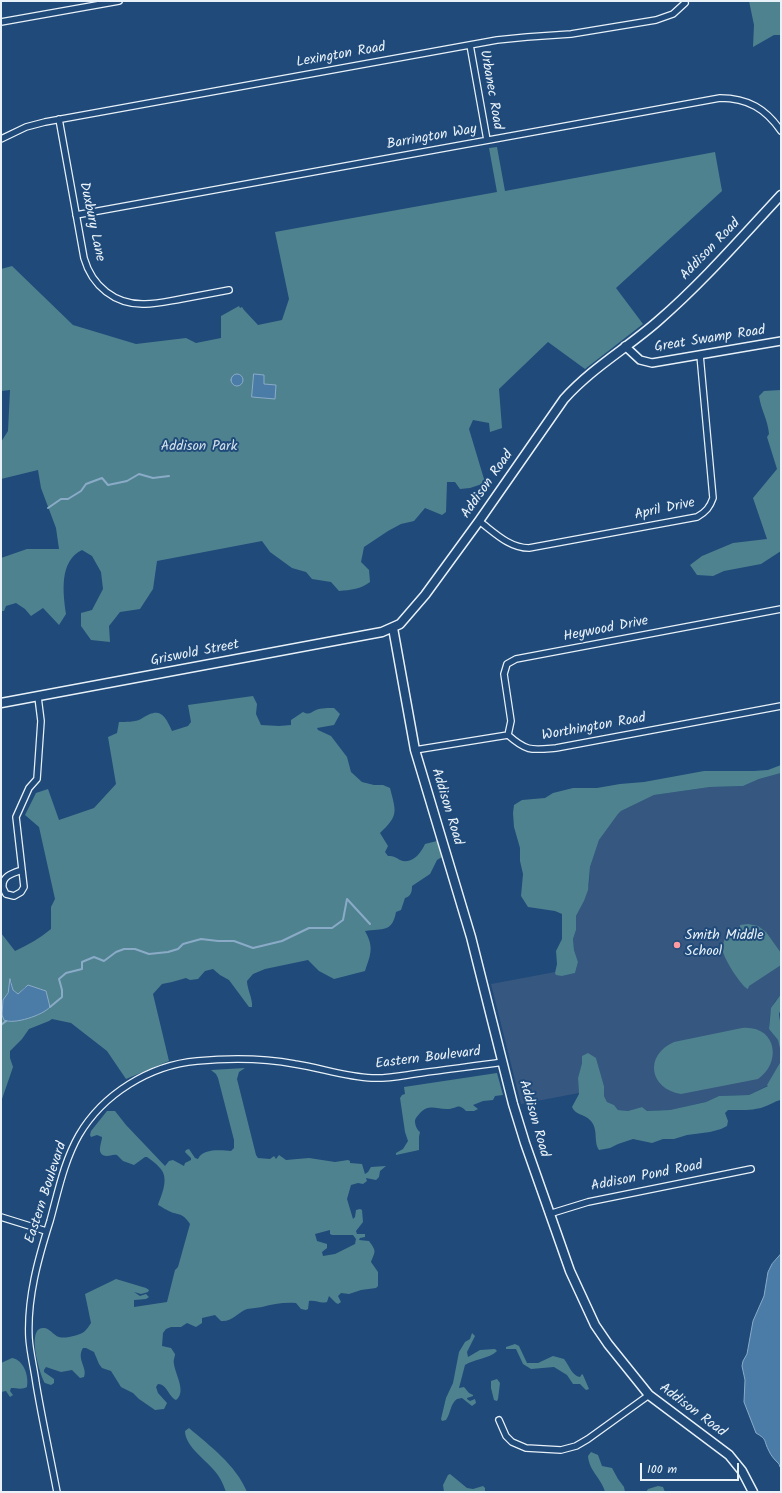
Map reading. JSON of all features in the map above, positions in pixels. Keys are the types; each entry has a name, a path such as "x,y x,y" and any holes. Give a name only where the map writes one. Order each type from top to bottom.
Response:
{"main road":[{"name":"Addison Road","path":"753,1492 742,1471 729,1455 649,1395 608,1344 596,1324 570,1272 525,1143 469,930 415,750 393,628 404,620 421,600 479,521 564,399 579,382 657,322 714,267 781,195"},
{"name":"Griswold Street","path":"1,704 382,632 393,628"}],"street":[{"path":"1,22 119,1"},
{"name":"Lexington Road","path":"1,139 26,127 59,120 470,45 512,38 571,34 656,20 673,14 685,3"},
{"name":"Urbanec Road","path":"470,45 487,140"},
{"name":"Barrington Way","path":"76,215 720,98 742,100 756,106 772,119 781,131"},
{"name":"Duxbury Lane","path":"59,120 84,258 89,271 100,287 116,298 136,304 150,304 230,290"},
{"name":"Great Swamp Road","path":"625,346 637,358 647,363 781,341"},
{"name":"April Drive","path":"479,521 511,545 521,548 529,548 697,517 704,513 710,506 713,498 700,355"},
{"name":"Heywood Drive","path":"508,735 511,721 504,674 507,664 516,659 781,610"},
{"path":"22,870 7,876 3,880 2,888 6,894 14,896 21,892 24,885 16,817 29,788 37,779 42,721 38,697"},
{"name":"Worthington Road","path":"508,735 520,746 532,749 556,748 781,706"},
{"path":"415,750 508,735"},
{"name":"Eastern Boulevard","path":"56,1492 30,1339 29,1310 31,1293 46,1231 68,1159 79,1135 89,1120 103,1105 115,1094 138,1079 162,1069 197,1061 253,1059 293,1063 344,1075 372,1078 396,1077 503,1062"},
{"name":"Addison Pond Road","path":"549,1214 588,1202 751,1169"},
{"path":"1,1217 46,1231"},
{"path":"499,1420 506,1436 512,1442 526,1448 561,1450 576,1446 588,1440 649,1395"}],"shaded area":[{"path":"235,374 239,374 243,380 239,386 235,386 231,382 231,378"},
{"path":"254,374 264,375 264,384 276,385 275,399 252,397"},
{"name":"Smith Middle School","path":"781,773 781,994 774,1003 770,1015 769,1029 781,1046 781,1061 768,1084 769,1085 749,1095 719,1096 706,1102 670,1110 647,1111 642,1107 628,1111 618,1110 614,1105 607,1102 604,1096 604,1086 596,1058 582,1063 578,1078 579,1093 521,1104 491,984 555,972 562,976 575,973 578,962 574,950 573,939 576,930 576,916 584,901 589,884 590,867 599,840 618,814 621,811 654,795 710,787 743,786 759,779"},
{"path":"10,979 13,990 18,994 28,985 46,991 50,1007 35,1016 21,1020 4,1020 2,1015 3,1000 8,993"},
{"path":"781,1254 780,1467 771,1455 764,1439 756,1433 744,1402 745,1380 742,1366 747,1354 753,1321 764,1296 768,1272 772,1264"}],"green space":[{"path":"749,1 781,1 781,35 774,35 753,47 754,25"},
{"name":"Addison Park","path":"497,147 505,191 715,152 722,191 616,288 643,324 585,369 548,342 499,389 502,428 490,432 489,423 473,420 469,429 484,479 482,484 470,488 460,489 455,482 447,482 446,512 442,515 425,508 414,521 401,524 364,547 361,562 369,570 370,582 356,589 339,591 331,582 312,579 306,572 292,568 270,552 262,541 157,561 153,589 140,609 120,612 109,626 110,642 91,640 81,626 81,613 92,610 103,589 101,572 92,556 82,550 69,562 66,570 64,578 64,597 66,614 59,625 43,608 31,616 25,609 16,603 6,606 4,611 1,611 1,558 27,549 59,549 56,528 41,488 38,470 1,479 1,442 8,431 10,390 1,391 1,269 12,266 73,325 136,344 186,338 196,343 221,338 221,316 239,306 240,308 242,307 258,325 282,320 289,299 275,232 497,192 489,148"},
{"path":"781,390 781,551 761,564 724,571 713,576 697,575 690,565 702,556 733,543 767,539 753,498 777,469 767,437 769,434 759,396 764,391"},
{"path":"253,696 257,704 256,714 261,725 279,726 291,725 291,720 303,712 311,713 320,709 334,708 340,714 334,725 317,728 318,730 331,736 347,757 351,772 362,782 374,785 383,785 390,788 394,803 394,813 390,822 380,833 388,846 385,852 388,856 393,856 400,860 408,861 416,857 425,844 437,841 442,857 437,860 430,874 412,886 411,894 405,898 401,910 396,912 392,923 389,926 382,929 365,931 370,942 371,951 365,971 334,979 319,971 308,960 265,969 253,974 247,981 252,1007 249,1007 229,980 213,969 205,971 198,979 190,980 186,978 162,984 153,994 169,1061 126,1079 107,1051 71,1023 52,1019 29,1029 22,1039 10,1051 10,1058 13,1067 1,1102 1,933 15,951 29,944 51,929 51,907 55,899 39,827 25,815 36,793 48,789 59,820 94,808 116,784 108,737 117,733 119,722 136,721 152,713 157,713 163,716 172,731 188,726 191,722 188,705","holes":["11,980 13,990 18,994 25,987 34,987 2,1015 3,1000 8,993"]},
{"path":"781,765 781,773 759,779 743,786 710,787 654,795 621,811 599,840 590,867 588,890 576,916 576,930 573,939 574,950 578,962 575,973 562,976 556,975 556,951 562,939 562,914 555,911 528,907 521,896 523,874 520,861 520,848 514,827 514,805 522,800 545,798 553,793 573,788 597,788 644,782 704,771 768,770"},
{"path":"748,924 758,926 766,932 781,953 781,965 749,986 748,989 741,983 727,961 724,956 723,949 725,938 728,934 734,936 737,935 740,932 740,925"},
{"path":"781,994 781,1009 779,1014 781,1029 781,1052 778,1040 769,1029 771,1008"},
{"path":"742,1028 754,1029 763,1032 769,1039 772,1046 773,1055 771,1064 766,1072 758,1079 681,1094 670,1091 662,1086 657,1079 654,1071 658,1055 664,1048 674,1042"},
{"path":"588,1053 596,1058 604,1086 604,1096 607,1102 614,1105 618,1110 628,1111 642,1107 647,1111 670,1110 706,1102 719,1096 749,1095 768,1086 767,1085 781,1061 781,1100 757,1109 728,1110 725,1113 728,1121 727,1126 721,1129 687,1135 674,1139 663,1139 652,1143 633,1139 610,1148 599,1150 596,1143 593,1124 588,1118 575,1112 572,1107 579,1094 578,1078 582,1063 582,1056"},
{"path":"245,1068 239,1072 237,1079 258,1158 270,1159 274,1156 276,1159 279,1155 286,1160 309,1158 335,1162 348,1160 350,1163 362,1164 365,1174 371,1167 386,1166 380,1171 379,1177 376,1180 366,1178 367,1181 363,1184 358,1183 351,1185 347,1199 353,1219 355,1217 356,1210 362,1210 363,1222 356,1231 357,1234 365,1234 365,1237 360,1238 359,1240 369,1241 373,1247 374,1253 371,1262 378,1272 378,1286 376,1288 361,1290 349,1294 341,1293 338,1296 341,1302 338,1304 329,1296 327,1302 322,1303 309,1301 308,1309 306,1310 301,1309 296,1303 279,1304 247,1309 225,1321 221,1321 215,1315 202,1318 202,1323 196,1327 187,1323 181,1327 171,1327 166,1329 163,1333 162,1346 171,1348 175,1354 174,1363 180,1383 180,1392 179,1397 176,1400 171,1396 166,1388 158,1384 156,1387 158,1393 167,1403 164,1409 155,1410 133,1393 121,1387 111,1371 102,1368 94,1352 86,1348 83,1348 81,1352 81,1360 85,1370 84,1377 80,1378 72,1370 61,1372 46,1367 44,1372 54,1379 54,1383 51,1385 45,1383 40,1371 36,1352 35,1335 38,1330 45,1328 59,1337 80,1334 91,1323 85,1294 116,1279 149,1290 148,1292 141,1294 134,1292 140,1296 146,1294 149,1297 146,1299 134,1300 134,1307 167,1302 175,1270 178,1267 190,1224 182,1215 171,1212 158,1205 165,1181 162,1171 156,1164 147,1157 134,1165 123,1161 117,1155 103,1155 100,1151 102,1137 97,1135 91,1137 91,1131 107,1111 115,1111 126,1125 165,1166 169,1161 173,1160 184,1166 185,1163 191,1160 185,1152 189,1149 195,1158 198,1159 200,1155 208,1151 231,1151 234,1148 234,1140 218,1078 211,1070","holes":["330,1230 330,1234 353,1235 356,1239 355,1244 335,1254 323,1256 322,1252 327,1248 327,1244 317,1241 315,1234"]},
{"path":"497,1073 503,1095 495,1096 493,1100 483,1101 473,1105 478,1109 474,1111 466,1111 459,1107 449,1109 427,1108 420,1113 415,1121 416,1127 420,1132 419,1150 396,1155 396,1153 403,1149 408,1141 405,1132 400,1098 405,1094 404,1087"},
{"path":"472,1333 475,1336 467,1352 468,1357 480,1350 495,1349 497,1351 490,1356 465,1365 459,1388 464,1387 473,1395 467,1399 470,1401 475,1399 476,1403 472,1406 462,1398 457,1399 453,1403 446,1420 442,1421 441,1419 446,1398 453,1383 459,1352 465,1342 470,1339"},
{"path":"515,1344 519,1346 527,1363 538,1363 553,1356 564,1359 575,1375 580,1377 582,1374 583,1375 589,1389 586,1390 580,1384 573,1384 567,1375 554,1367 531,1369 523,1364 516,1349 506,1349 506,1347"},
{"path":"12,1358 16,1359 23,1365 27,1378 27,1387 21,1389 11,1388 10,1391 13,1395 10,1397 6,1391 1,1392 1,1363"},
{"path":"497,1379 500,1383 497,1401 494,1400 491,1381"},
{"path":"189,1428 222,1457 236,1473 247,1492 226,1492 217,1473 195,1451 188,1441 185,1431"},
{"path":"591,1452 598,1455 602,1466 612,1468 624,1487 625,1492 605,1492 589,1461 588,1456"},
{"path":"450,1474 467,1488 473,1489 483,1486 485,1488 485,1492 444,1492 443,1485"},
{"path":"658,1486 663,1487 665,1492 646,1492 648,1489"}],"waterway":[{"path":"48,508 61,499 68,499 81,491 86,484 102,478 108,485 127,481 139,474 153,478 169,476"},
{"path":"50,1007 62,997 59,979 66,973 82,969 82,962 94,957 104,961 116,952 124,949 135,949 149,954 168,952 178,949 183,944 201,939 234,941 253,948 282,941 309,928 332,928 343,920 347,899 370,924"},
{"path":"1,1025 6,1021"}],"place":[{"name":"Smith Middle School","path":"677,945"}]}
